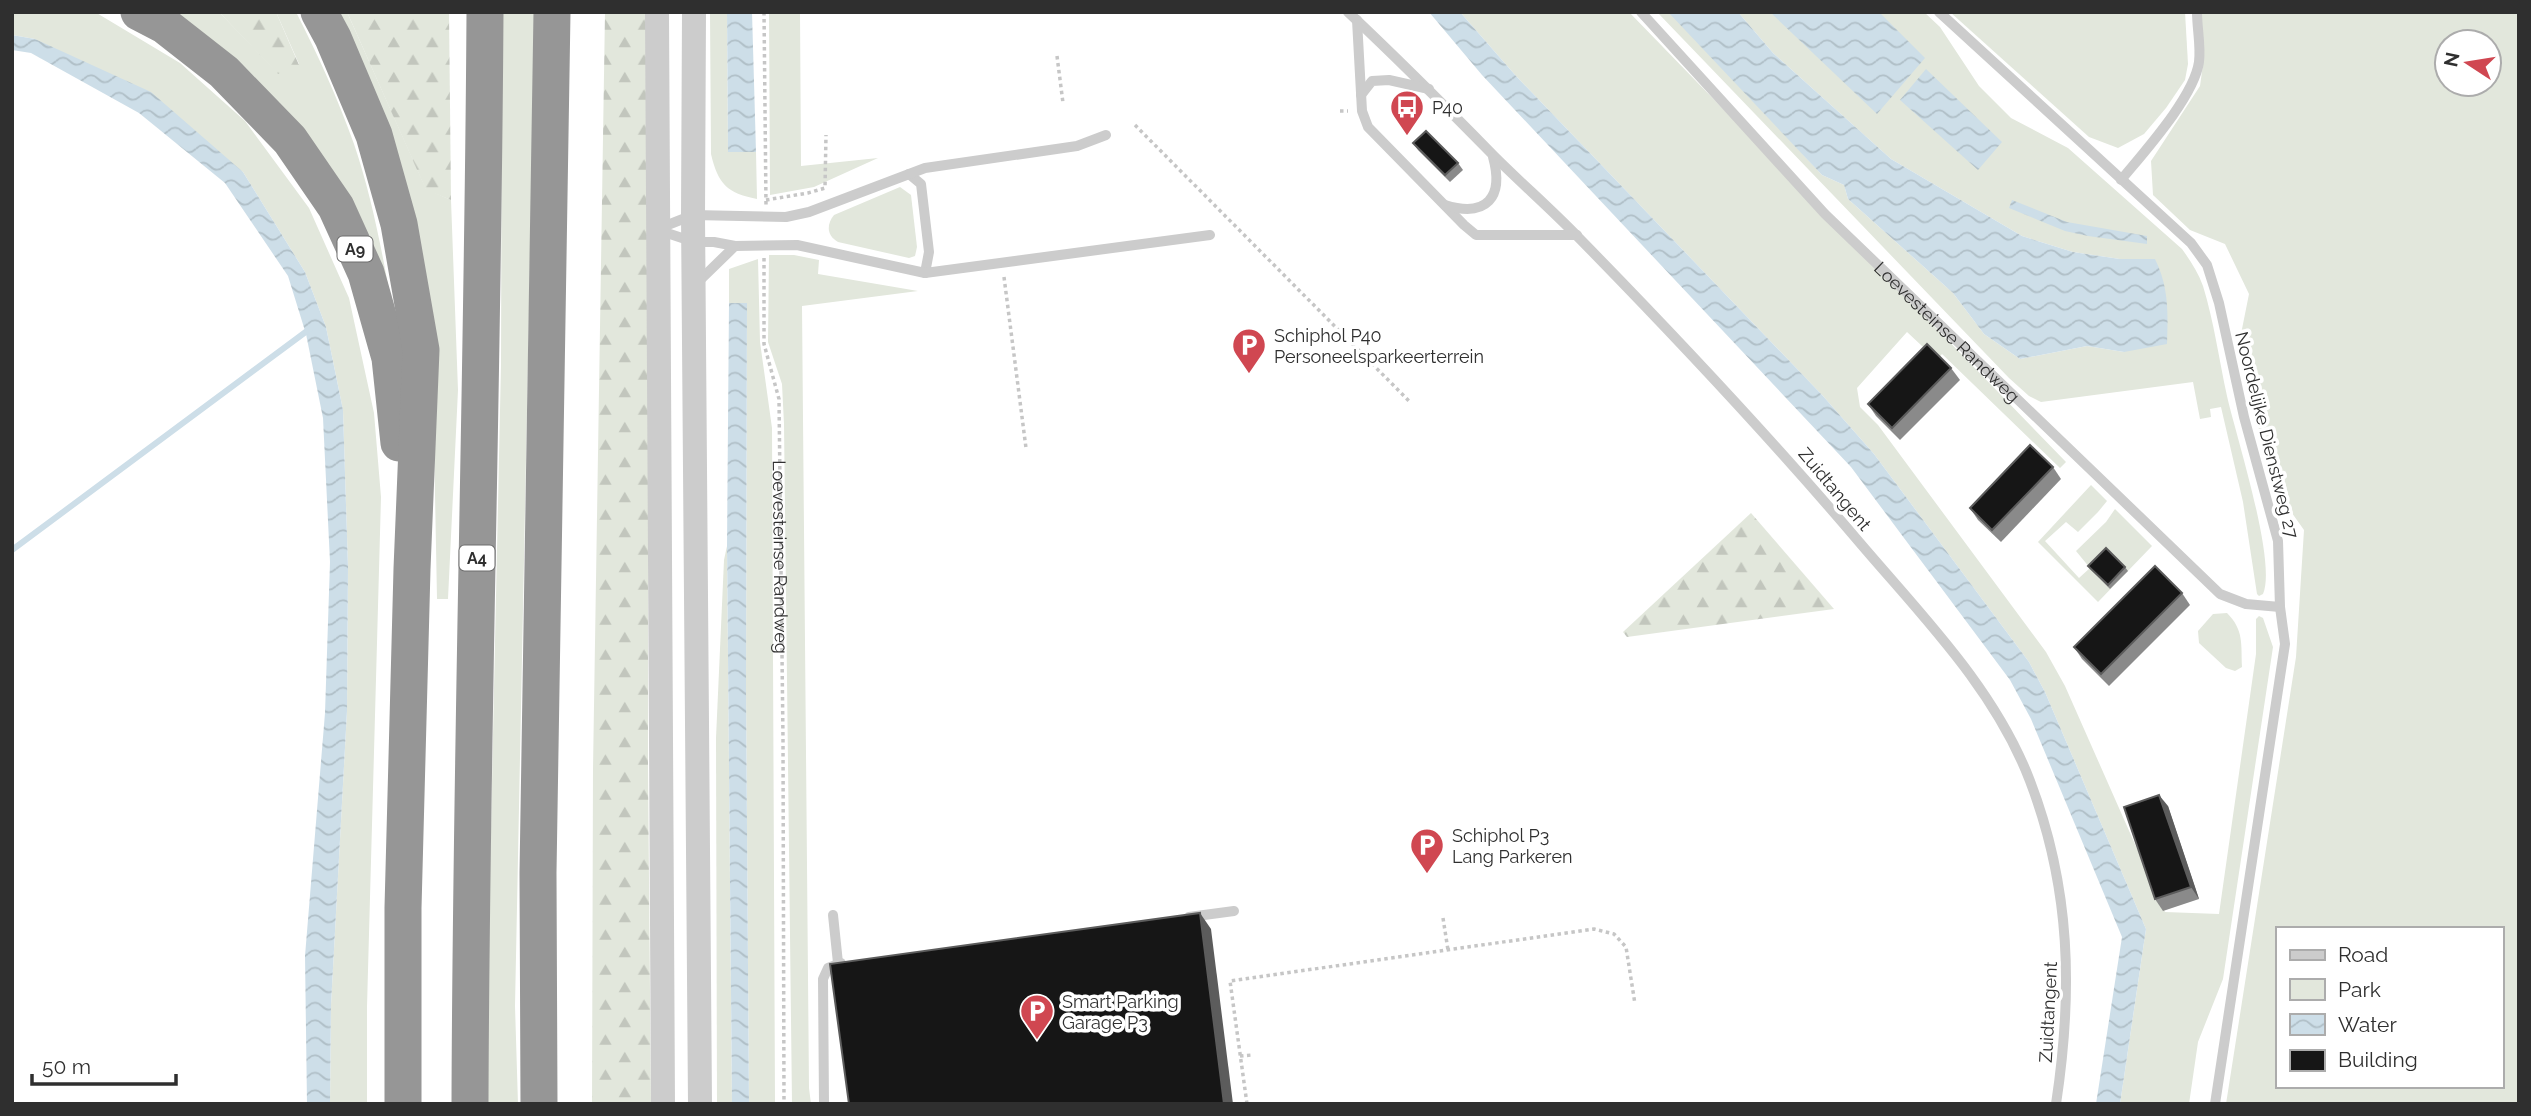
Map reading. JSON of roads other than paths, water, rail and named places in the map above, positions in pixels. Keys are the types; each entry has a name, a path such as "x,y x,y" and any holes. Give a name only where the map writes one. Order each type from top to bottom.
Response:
{"highway":[{"name":"A9","path":"139,12 164,25 224,72 290,140 336,207 366,273 390,358 412,569"},
{"path":"319,12 333,38 374,135 399,224 421,350 403,908 403,1104"},
{"name":"A4","path":"470,1104 470,855 484,271 485,12"},
{"path":"539,1104 538,873 552,12"}],"street":[{"path":"657,12 663,1104"},
{"path":"694,12 693,215 700,1104"}],"lane":[{"name":"Zuidtangent","path":"1348,12 1577,235 1774,442 1962,663 2003,726 2029,780 2056,867 2063,911 2067,1003 2056,1104"},
{"name":"Loevesteinse Randweg","path":"1641,12 1825,214 2220,594 2246,604 2280,607"},
{"name":"Noordelijke Dienstweg 27","path":"1939,12 2191,243 2207,265 2219,303 2244,417 2278,541 2280,607 2286,644 2215,1104"},
{"path":"2121,180 2190,88 2199,62 2197,12"},
{"path":"1357,20 1362,111 1368,128 1445,205 1476,234 1577,235"},
{"path":"1361,95 1372,81 1380,80 1429,89"},
{"path":"657,229 693,215 786,217 808,212 925,168 1077,146 1106,135"},
{"path":"1445,205 1461,210 1475,209 1491,198 1499,177 1493,154"},
{"path":"909,174 921,184 929,252 925,273"},
{"path":"657,229 694,242 736,246 797,245 925,273 1210,235"},
{"path":"694,286 736,246"},
{"path":"1176,919 1234,911"},
{"path":"833,915 838,963"},
{"path":"824,1104 823,979 828,968 838,963 853,962"}],"water":[{"path":"727,12 752,12 756,152 728,152"},
{"path":"1429,12 1460,12 1516,76 1823,396 1874,454 2029,662 2045,692 2146,929 2120,1104 2096,1104 2122,937 2031,719 2010,680 1851,467 1482,75"},
{"path":"1668,12 1738,12 1773,53 1891,159 2022,236 2073,252 2120,259 2155,259 2165,290 2167,344 2124,352 2087,346 2020,359 1984,334 1953,293 1848,199 1844,185 1822,175"},
{"path":"1770,12 1879,12 1925,58 1877,114"},
{"path":"12,35 35,39 151,92 243,172 305,272 326,327 343,410 348,567 347,711 331,1005 330,1104 307,1104 305,956 325,713 330,562 323,418 306,334 288,276 225,183 139,113 31,53 12,50"},
{"path":"1926,69 2002,142 1978,170 1900,100"},
{"path":"2012,200 2067,222 2147,236 2147,244 2065,231 2009,208"},
{"path":"729,303 747,303 749,1104 732,1104 727,546"}],"waterway":[{"path":"12,550 311,328"}],"place":[{"name":"P40","path":"1407,137"},
{"name":"Schiphol P40 Personeelsparkeerterrein","path":"1249,375"},
{"name":"Schiphol P3 Lang Parkeren","path":"1427,875"},
{"name":"Smart Parking Garage P3","path":"1037,1041"}]}
